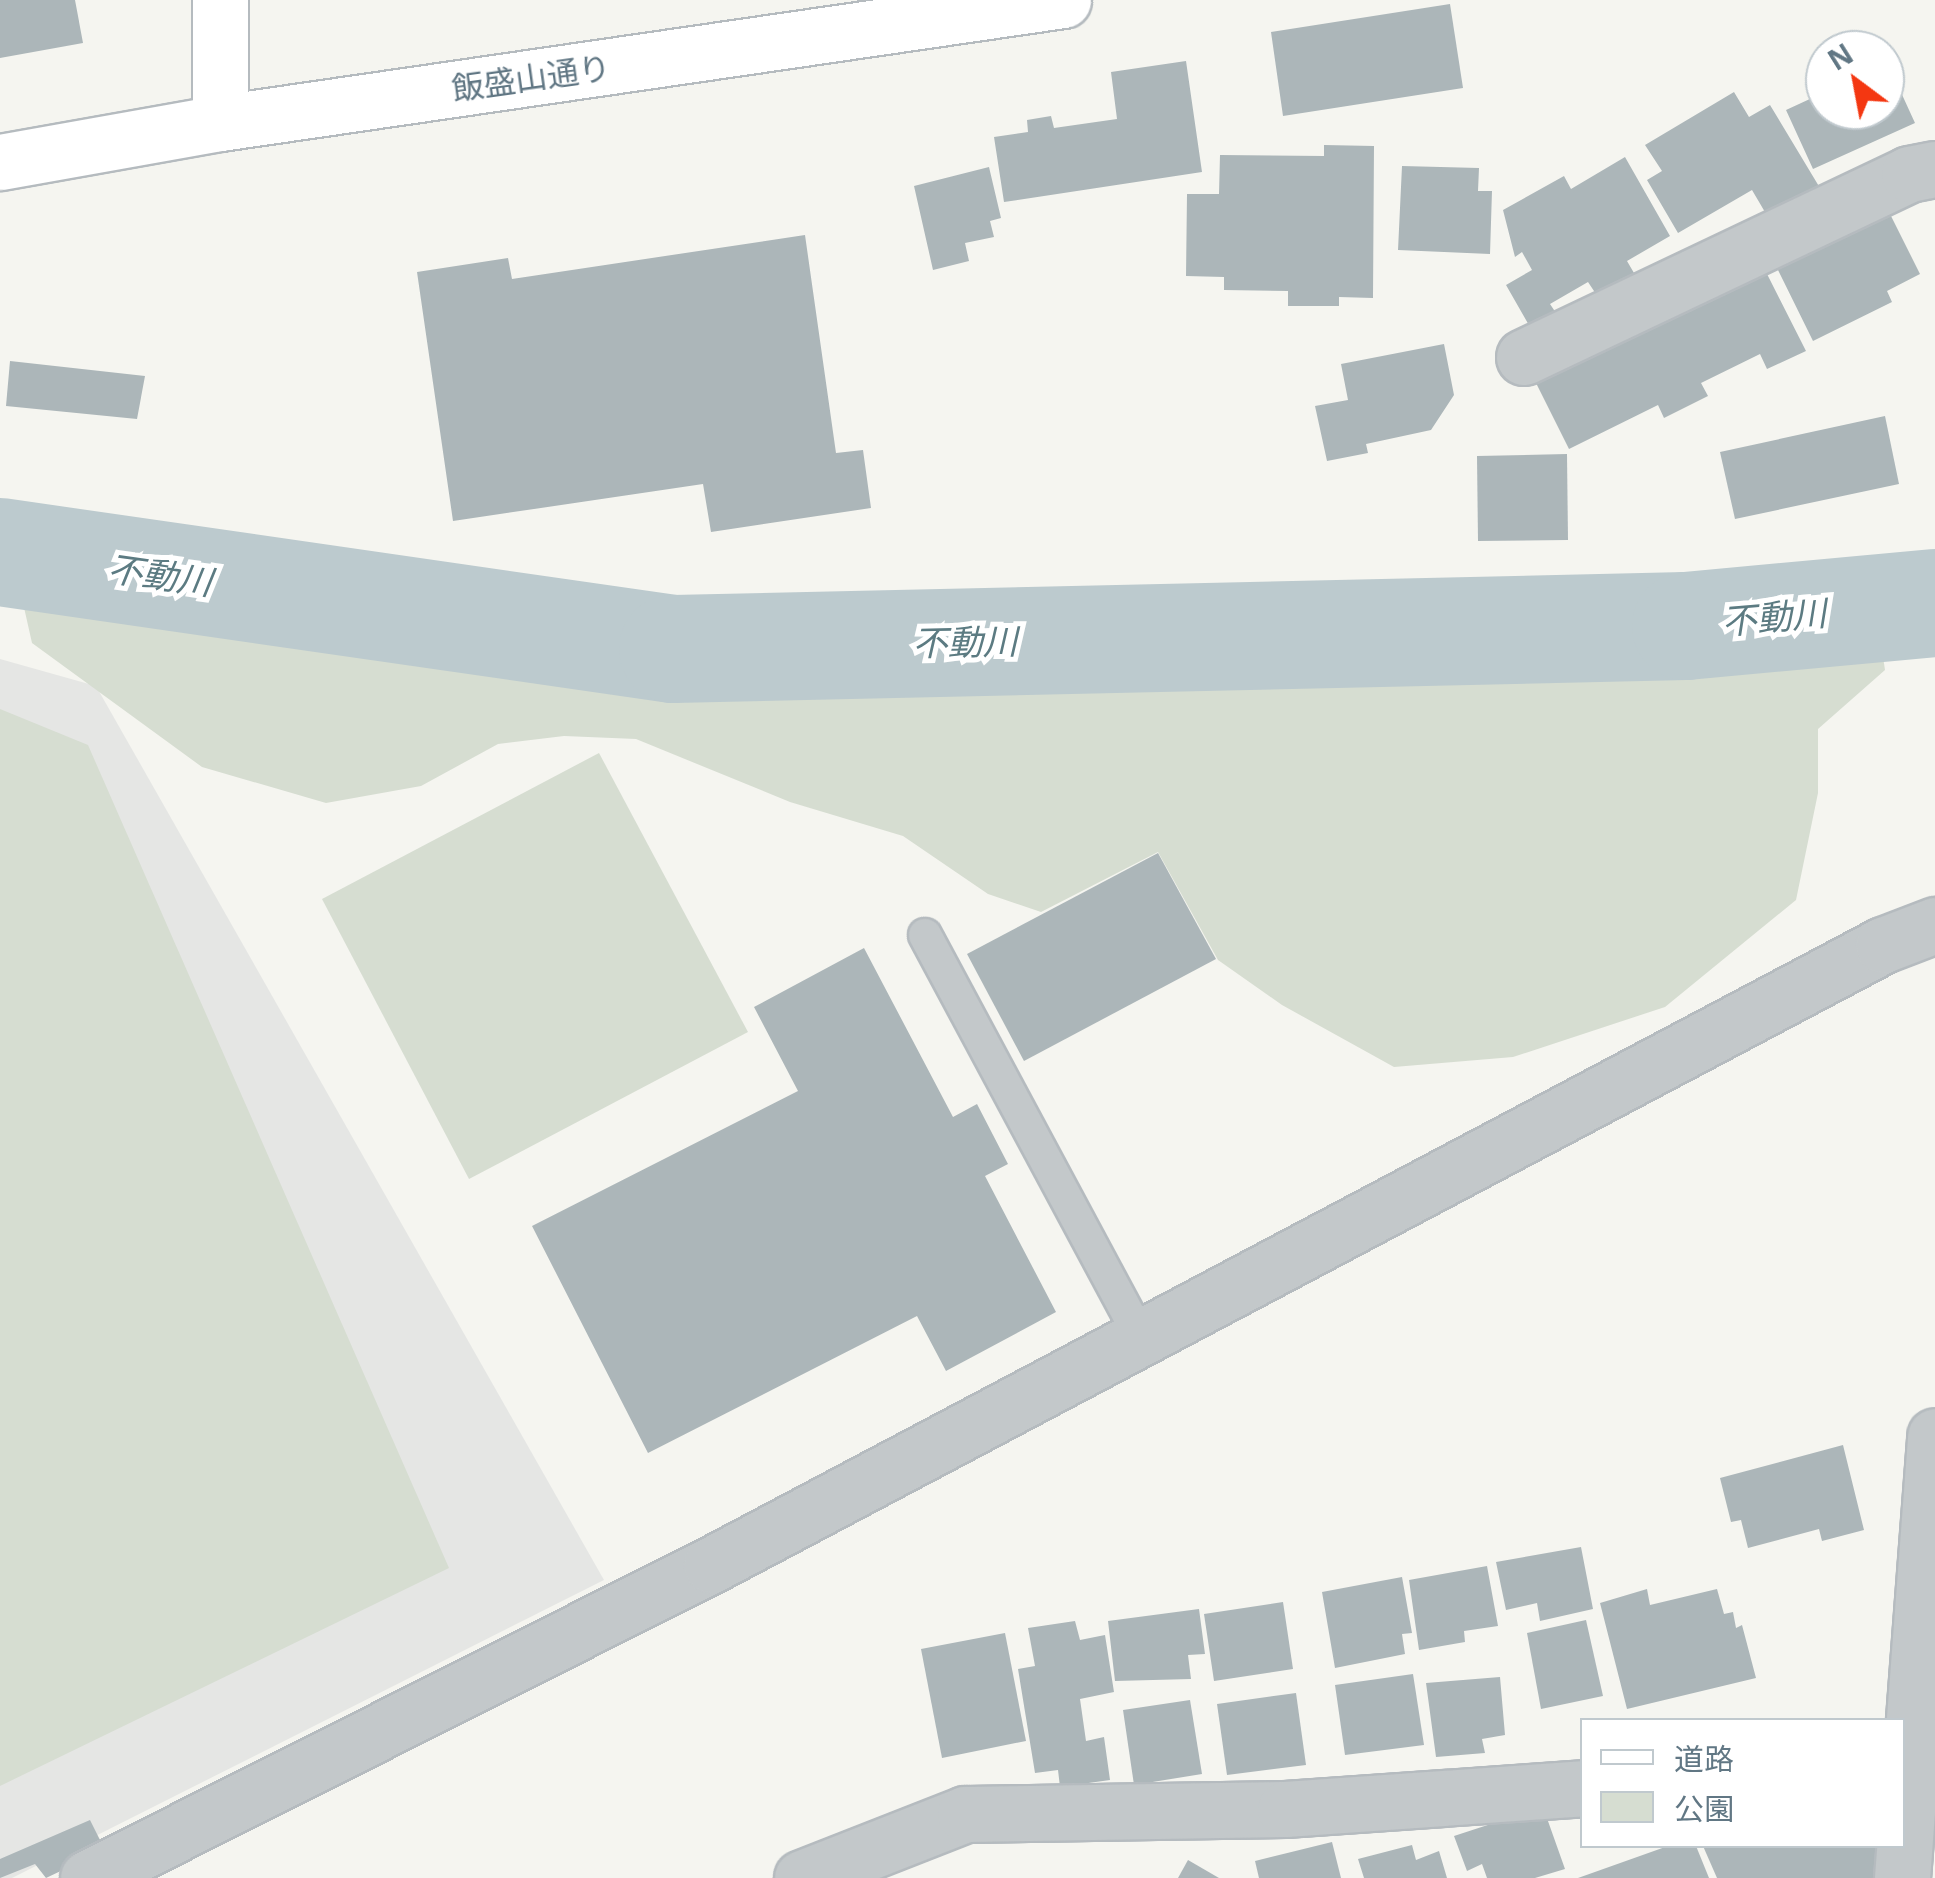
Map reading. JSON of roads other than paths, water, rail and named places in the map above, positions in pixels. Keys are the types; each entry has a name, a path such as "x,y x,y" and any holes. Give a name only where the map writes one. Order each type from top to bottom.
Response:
{"street":[{"path":"220,0 220,123"},
{"name":"飯盛山通り","path":"0,162 220,123 1063,0"},
{"path":"1524,357 1909,174 1935,169"},
{"path":"88,1878 712,1565 1882,944 1935,926"},
{"path":"1905,1793 1928,1587 1935,1436"},
{"path":"802,1878 964,1814 1285,1809 1580,1788"},
{"path":"1902,1878 1903,1848"}],"lane":[{"path":"925,935 1141,1338"}],"waterway":[{"name":"不動川","path":"0,552 673,649 1686,626 1935,603"}]}
